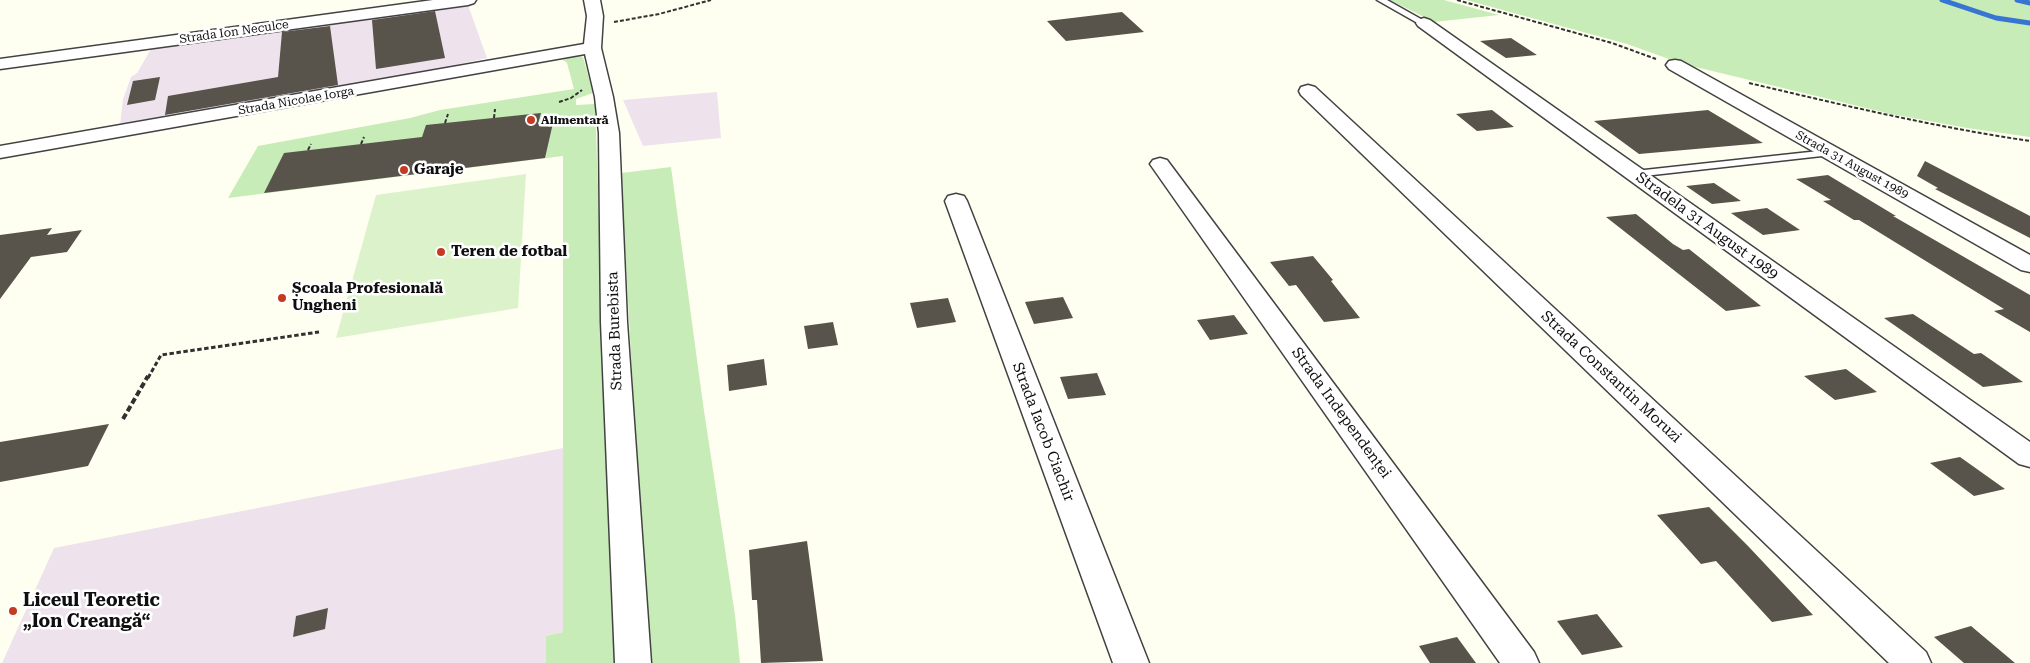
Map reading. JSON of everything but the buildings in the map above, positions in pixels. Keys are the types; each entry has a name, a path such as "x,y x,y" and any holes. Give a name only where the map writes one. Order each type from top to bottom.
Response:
{"street":[{"name":"Strada Ion Neculce","path":"0,64 468,0"},
{"name":"Strada Burebista","path":"592,0 593,36 609,133 614,322 633,663"},
{"name":"Stradela 31 August 1989","path":"1424,23 2030,457"},
{"name":"Strada Nicolae Iorga","path":"0,152 593,36"},
{"name":"Strada 31 August 1989","path":"1675,65 1828,153 2030,264"},
{"name":"Strada Constantin Moruzi","path":"1308,91 1913,663"},
{"name":"Strada Independenței","path":"1160,164 1522,663"},
{"name":"Strada Iacob Ciachir","path":"956,201 1131,663"}],"lane":[{"name":"Stradela 31 August 1989","path":"1381,0 1424,23"},
{"path":"1635,174 1828,153"}],"path":[{"path":"593,36 659,14 711,0"},
{"path":"1457,0 1612,43 1675,65"},
{"path":"1745,82 1891,117 2030,141"},
{"path":"559,102 571,98 583,88"},
{"path":"494,118 495,109"},
{"path":"445,123 448,114"},
{"path":"361,144 364,137"},
{"path":"308,150 311,144"},
{"path":"123,419 161,354 319,332"}],"shaded area":[{"path":"468,5 487,58 433,70 120,125 123,99 131,77 137,73 151,49"},
{"path":"717,92 721,138 643,146 623,100"},
{"path":"563,448 563,632 546,636 546,663 2,663 54,548"}],"green space":[{"path":"1390,0 1444,0 1499,15 1434,22"},
{"path":"1466,0 2030,0 2030,137 1891,114 1683,64 1627,44"},
{"path":"570,54 583,57 593,93 576,99 576,105 595,104 615,663 546,663 546,636 563,632 563,156 228,198 258,146 410,118 440,110 574,89 567,63 560,57"},
{"path":"671,167 703,404 735,615 740,663 648,663 621,173"},
{"name":"Teren de fotbal","path":"526,174 518,308 336,338 376,195"}],"waterway":[{"path":"1942,0 1996,18 2030,23"},
{"path":"2017,0 2030,3"}],"place":[{"name":"Alimentară","path":"531,120"},
{"name":"Garaje","path":"404,170"},
{"name":"Teren de fotbal","path":"441,252"},
{"name":"Școala Profesională Ungheni","path":"282,298"},
{"name":"Liceul Teoretic „Ion Creangă“","path":"13,611"}]}
